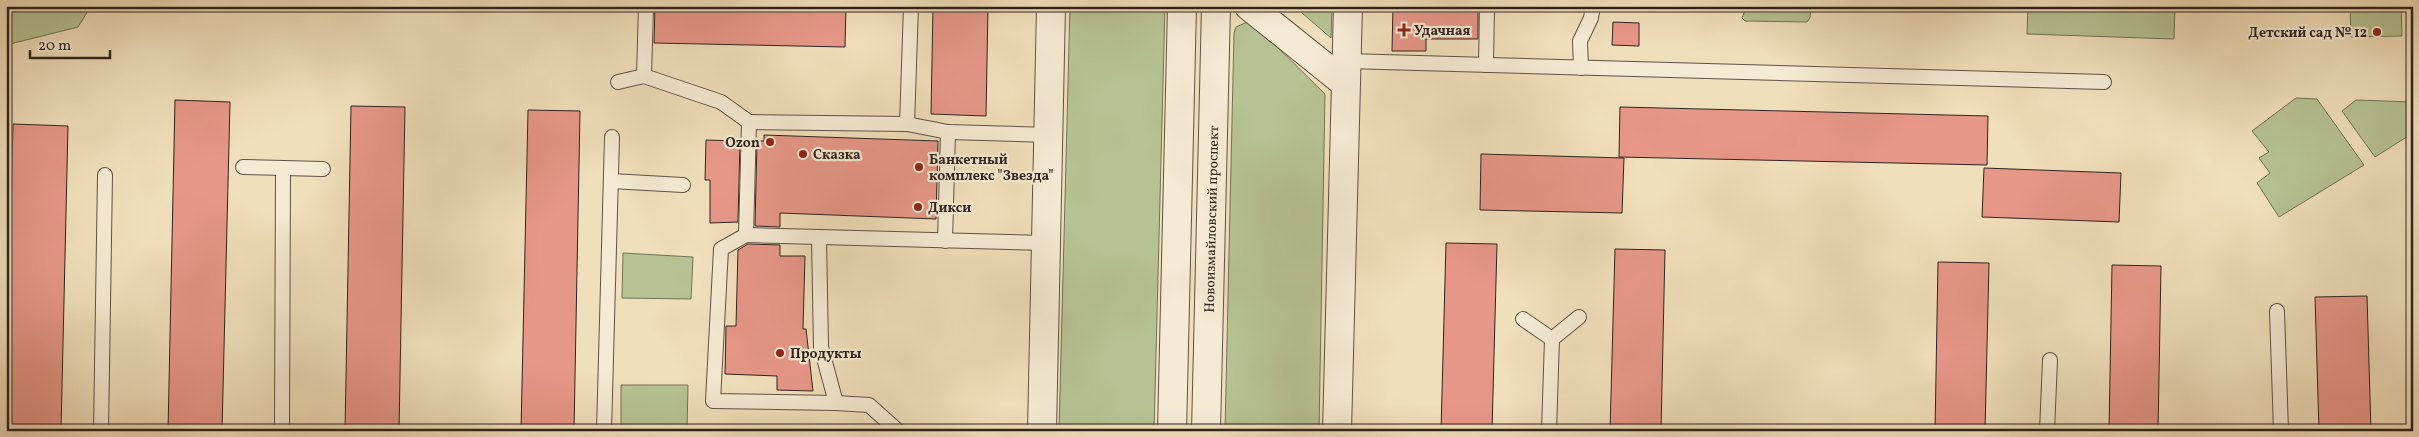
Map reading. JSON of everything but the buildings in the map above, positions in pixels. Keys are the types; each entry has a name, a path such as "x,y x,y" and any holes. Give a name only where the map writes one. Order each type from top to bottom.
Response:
{"street":[{"path":"1042,431 1050,135 1051,6"},
{"path":"1172,431 1182,6"},
{"name":"Новоизмайловский проспект","path":"1206,431 1216,6"},
{"path":"1249,6 1346,72"},
{"path":"1338,431 1348,6"}],"lane":[{"path":"644,76 646,6"},
{"path":"907,124 911,6"},
{"path":"1486,65 1487,6"},
{"path":"1581,68 1580,41 1591,18 1593,6"},
{"path":"1346,72 1486,65 2104,82"},
{"path":"618,82 644,76 722,102 749,122 907,124 948,132 1050,135"},
{"path":"746,235 749,122"},
{"path":"945,241 948,132"},
{"path":"604,431 612,137"},
{"path":"243,167 323,169"},
{"path":"282,431 283,168"},
{"path":"100,431 105,175"},
{"path":"611,181 683,185"},
{"path":"898,431 869,405 713,401 721,249 746,235 1046,243"},
{"path":"820,238 821,346 836,403"},
{"path":"2277,312 2281,431"},
{"path":"1549,431 1552,339 1578,317"},
{"path":"1522,319 1552,339"},
{"path":"2047,431 2050,360"}],"green space":[{"path":"6,6 91,6 78,27 6,45"},
{"path":"1070,6 1165,6 1154,431 1059,431"},
{"path":"1294,6 1332,6 1331,38"},
{"path":"1747,6 1811,6 1810,18 1807,22 1745,21 1742,18"},
{"path":"2028,6 2175,6 2174,39 2027,34"},
{"path":"2350,6 2401,6 2402,36 2351,37"},
{"path":"1247,22 1254,24 1325,94 1319,431 1225,431 1234,33 1236,27"},
{"path":"2296,98 2317,99 2364,165 2279,217 2257,183 2270,173 2259,158 2269,152 2252,131"},
{"path":"2356,100 2413,102 2413,133 2375,157 2342,111"},
{"path":"623,253 693,257 691,299 622,298"},
{"path":"621,385 688,385 687,431 621,431"}],"place":[{"name":"Удачная","path":"1404,30"},
{"name":"Детский сад № 12","path":"2377,32"},
{"name":"Ozon","path":"770,142"},
{"name":"Сказка","path":"803,154"},
{"name":"Банкетный комплекс \"Звезда\"","path":"919,167"},
{"name":"Дикси","path":"918,207"},
{"name":"Продукты","path":"780,353"}]}
